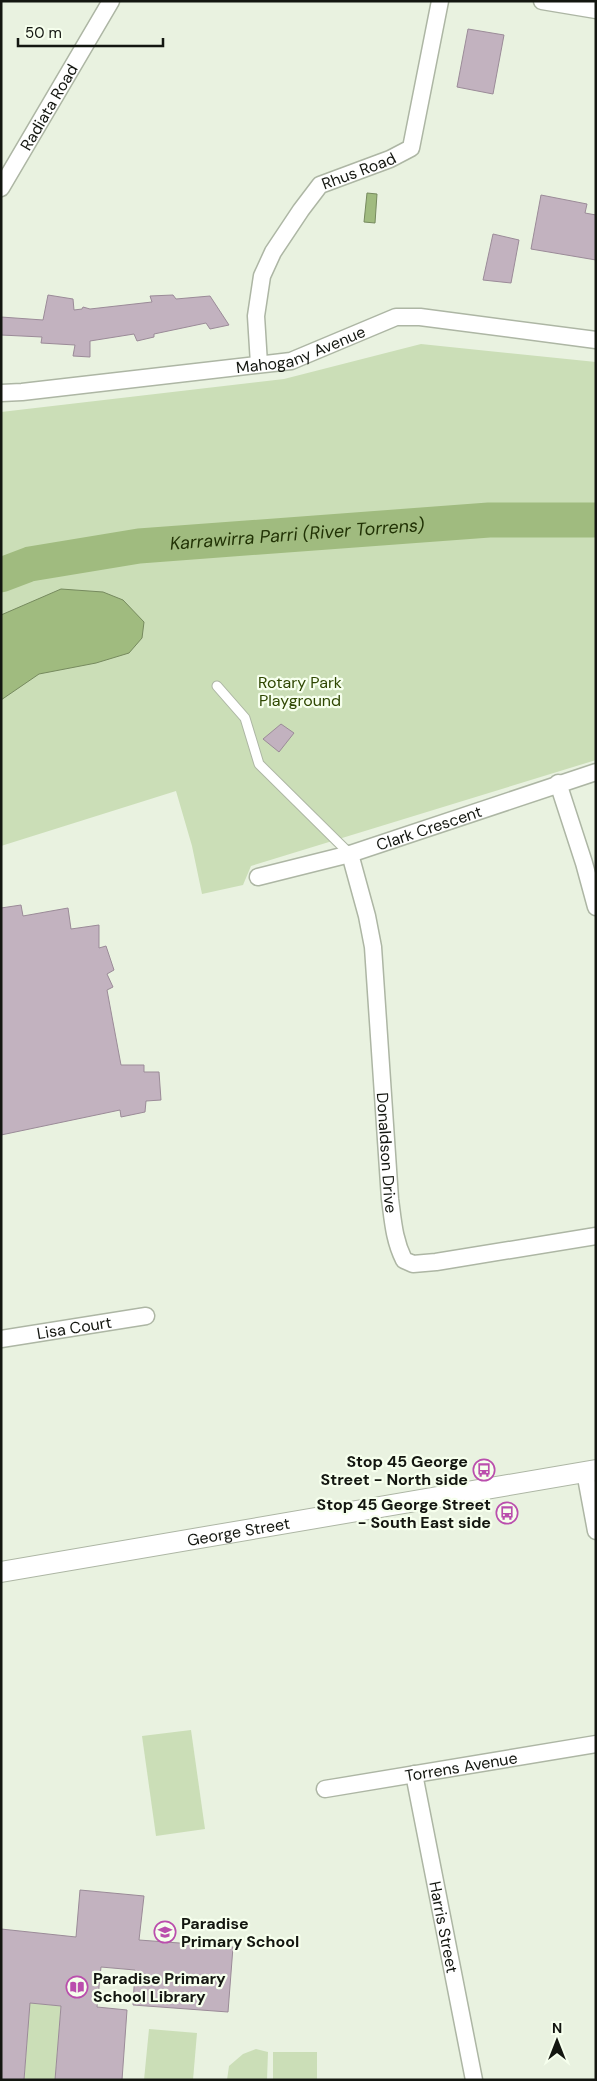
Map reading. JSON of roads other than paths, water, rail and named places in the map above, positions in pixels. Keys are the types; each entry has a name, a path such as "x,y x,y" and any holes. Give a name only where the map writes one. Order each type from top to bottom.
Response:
{"street":[{"name":"Radiata Road","path":"1,188 111,1"},
{"name":"Rhus Road","path":"259,364 256,316 262,276 273,252 301,210 320,185 390,159 411,148 440,1"},
{"path":"542,1 596,10"},
{"name":"Mahogany Avenue","path":"1,393 291,361 396,317 420,317 596,340"},
{"name":"Clark Crescent","path":"258,877 350,854 558,783 596,772"},
{"path":"558,783 596,907"},
{"name":"Donaldson Drive","path":"350,854 367,916 373,947 391,1207 398,1248 404,1260 413,1264 436,1262 596,1236"},
{"name":"Lisa Court","path":"1,1339 146,1316"},
{"path":"590,1471 596,1531"},
{"name":"George Street","path":"1,1572 590,1471"},
{"name":"Torrens Avenue","path":"325,1789 596,1744"},
{"name":"Harris Street","path":"414,1774 474,2080"}],"lane":[{"path":"217,686 245,718 259,764 350,854"}],"waterway":[{"name":"Karrawirra Parri (River Torrens)","path":"1,575 30,564 139,546 489,520 596,520"}],"place":[{"name":"Stop 45 George Street - North side","path":"484,1470"},
{"name":"Stop 45 George Street - South East side","path":"507,1513"},
{"name":"Paradise Primary School","path":"165,1932"},
{"name":"Paradise Primary School Library","path":"77,1987"}],"park label":[{"name":"Rotary Park Playground","path":"300,691"}]}
